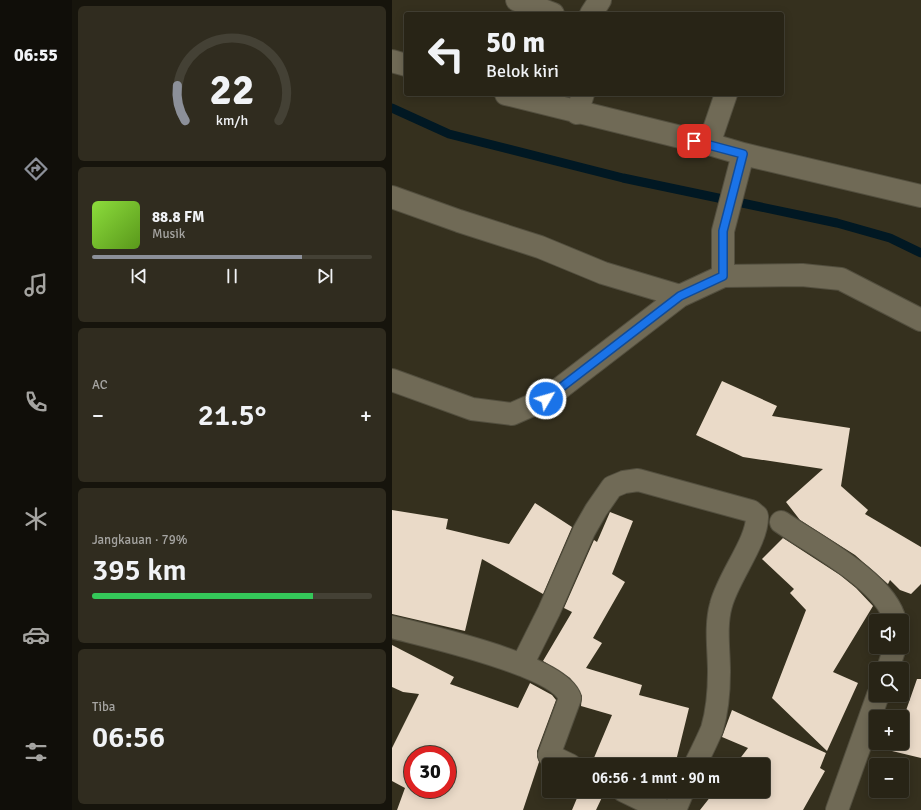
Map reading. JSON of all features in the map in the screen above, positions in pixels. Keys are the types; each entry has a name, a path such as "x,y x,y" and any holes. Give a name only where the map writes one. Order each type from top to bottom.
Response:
{"street":[{"path":"517,0 548,12"},
{"path":"592,12 600,0"},
{"path":"392,61 404,64"},
{"path":"522,96 580,103 743,154 921,196"},
{"path":"709,144 725,96"},
{"path":"723,276 723,231 743,154"},
{"path":"392,197 459,221 540,247 603,273 680,296"},
{"path":"392,380 472,409 512,414 546,399 680,296 723,276 802,275 841,279 921,320"},
{"path":"522,665 549,611 584,531 612,488 624,482 638,480 751,511 757,516 757,527 730,578 718,618 719,674 716,708 712,729 698,758"},
{"path":"781,522 868,581 888,604 893,614"},
{"path":"392,628 477,649 522,665 558,683 568,692 570,698 549,755 555,758"},
{"path":"837,810 876,702"},
{"path":"638,798 663,810"},
{"path":"675,810 680,798"}],"building":[{"path":"722,381 777,406 772,416 850,428 841,486 868,510 865,514 921,547 921,584 911,594 900,590 890,580 888,584 855,555 800,520 786,502 823,469 743,457 696,435"},
{"path":"535,503 572,527 543,594 482,559 465,631 392,614 392,510 448,519 446,529 509,544"},
{"path":"610,512 633,521 612,574 625,582 593,638 602,643 586,668 642,685 639,695 689,708 677,758 594,758 612,715 581,706 582,696 570,678 543,661 572,612 564,608 594,540 597,542"},
{"path":"783,538 840,575 856,588 873,606 833,672 858,683 827,751 772,698 806,610 790,593 794,589 762,559"},
{"path":"392,645 454,677 450,684 518,708 530,683 552,695 556,700 537,751 539,762 523,810 397,810 404,791 404,798 456,798 456,746 404,746 404,787 392,781 392,748 419,694 403,692 392,687"},
{"path":"917,679 921,679 921,758 892,751 909,750 909,710 906,710"},
{"path":"732,710 826,753 820,768 825,771 803,810 700,810 709,798 770,798 770,758 740,758 748,748 722,737"},
{"path":"577,798 602,798 596,810 572,810"}],"waterway":[{"path":"392,108 449,134 623,178 837,223 890,238 921,253"}],"route":[{"path":"546,399 680,296 723,276 723,231 743,154 694,141"}]}
